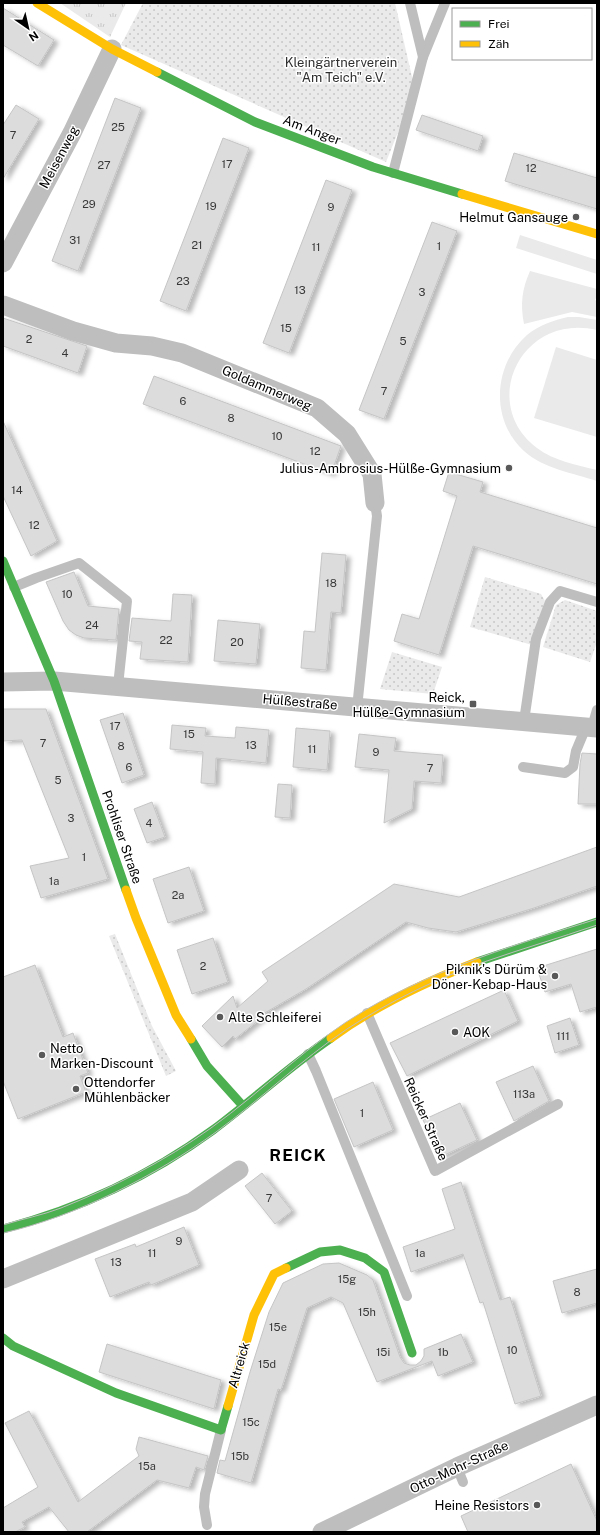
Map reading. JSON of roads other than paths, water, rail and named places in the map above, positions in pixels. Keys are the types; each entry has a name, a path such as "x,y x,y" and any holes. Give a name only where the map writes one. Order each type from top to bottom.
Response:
{"street":[{"name":"Am Anger","path":"37,3 112,49 255,122 373,167 472,198 597,234"},
{"name":"Meisenweg","path":"3,262 72,133 112,49"},
{"name":"Goldammerweg","path":"3,305 73,330 116,343 152,346 182,353 317,408 347,434 372,474 375,503"},
{"name":"Prohliser Straße","path":"3,561 54,681 136,918 176,1015 207,1066 243,1106"},
{"name":"Hülßestraße","path":"3,682 54,681 357,708 524,721 593,723"},
{"path":"3,1229 60,1212 143,1174 213,1130 308,1054 367,1013 410,990 452,971 482,960 597,922"},
{"path":"3,1279 192,1202 239,1170"},
{"name":"Altreick","path":"221,1430 252,1322 274,1274 320,1252 340,1250 364,1258 384,1272 412,1353"},
{"path":"3,1338 12,1346 116,1393 221,1430"},
{"name":"Otto-Mohr-Straße","path":"322,1532 460,1474 597,1405"}],"lane":[{"path":"410,3 424,57"},
{"path":"392,173 424,57 445,3"},
{"name":"Goldammerweg","path":"357,708 377,516 375,503"},
{"path":"14,587 79,563 127,601 118,686"},
{"path":"524,721 536,639 550,602 560,591 597,602"},
{"path":"523,767 566,773 573,767 576,751 593,723"},
{"name":"Reicker Straße","path":"367,1013 435,1171 558,1104"},
{"path":"308,1054 407,1296"},
{"path":"207,1525 204,1507 221,1430"}],"tram line":[{"path":"3,1225 61,1208 120,1182 176,1151 231,1113 326,1036 367,1009 395,994 480,958 597,919"},
{"path":"3,1233 58,1217 114,1193 168,1164 216,1132 330,1041 379,1009 396,1000 467,968 597,925"}],"place":[{"name":"Helmut Gansauge","path":"576,217"},
{"name":"Julius-Ambrosius-Hülße-Gymnasium","path":"509,468"},
{"name":"Reick, Hülße-Gymnasium","path":"473,704"},
{"name":"Piknik's Dürüm & Döner-Kebap-Haus","path":"555,976"},
{"name":"Alte Schleiferei","path":"220,1017"},
{"name":"AOK","path":"455,1032"},
{"name":"Netto Marken-Discount","path":"42,1055"},
{"name":"Ottendorfer Mühlenbäcker","path":"76,1089"},
{"name":"Heine Resistors","path":"537,1505"}],"district":[{"name":"REICK","path":"298,1155"}],"park label":[{"name":"Kleingärtnerverein \"Am Teich\" e.V.","path":"341,70"}]}
